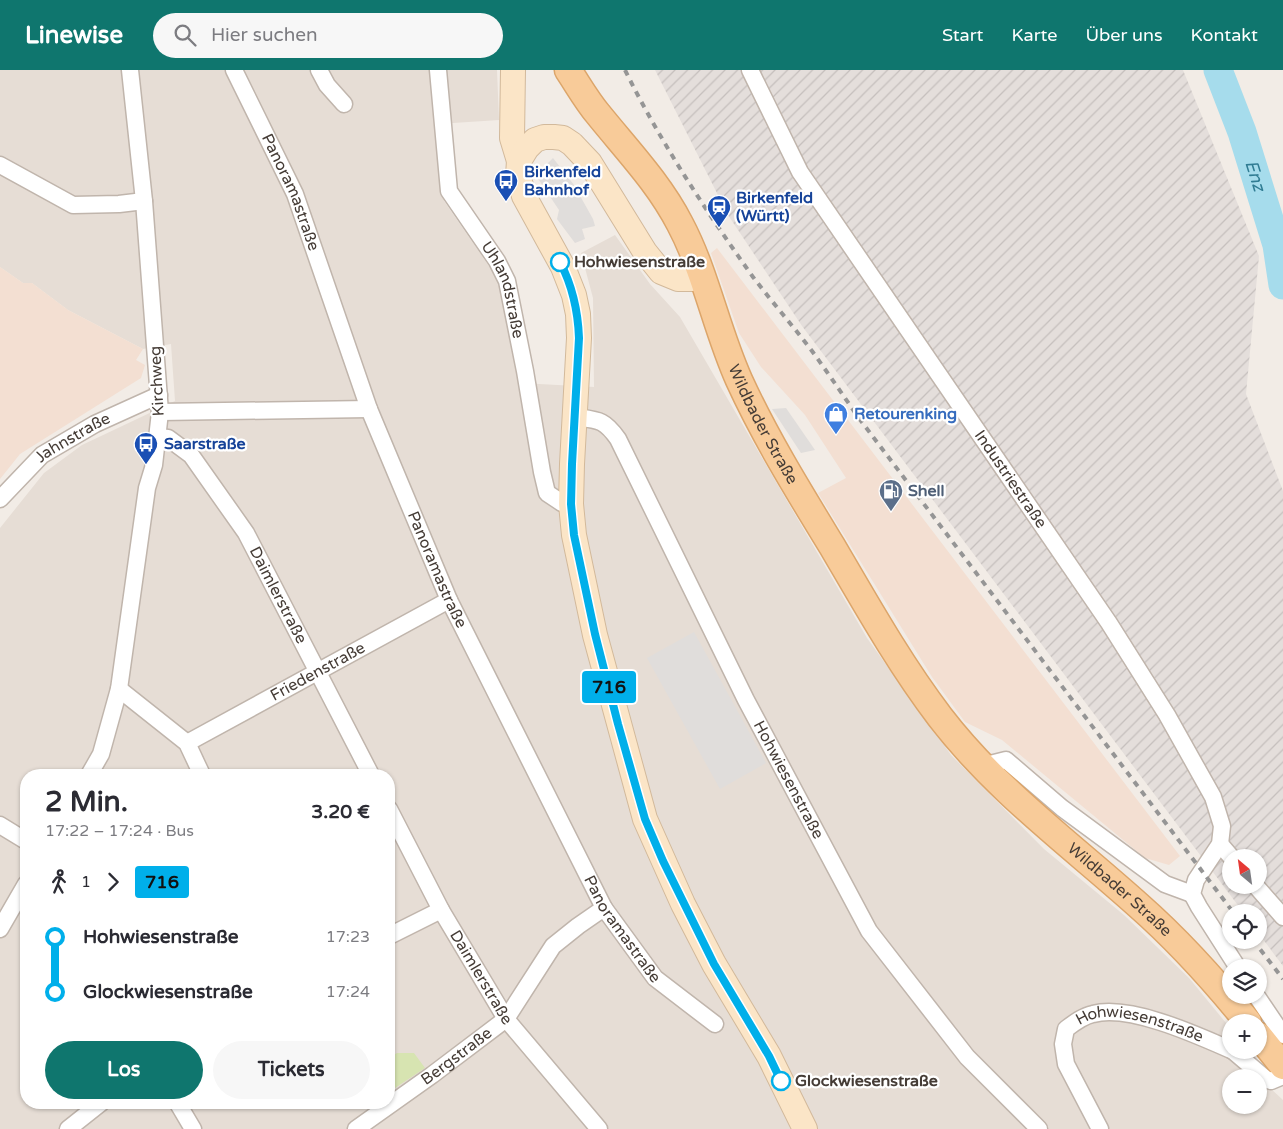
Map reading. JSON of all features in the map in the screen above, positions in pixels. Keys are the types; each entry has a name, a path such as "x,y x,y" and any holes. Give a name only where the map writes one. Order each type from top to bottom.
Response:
{"main road":[{"path":"512,70 512,138 520,161"},
{"name":"Wildbader Straße","path":"568,70 597,113 642,165 664,196 680,224 740,382 797,487 876,623 914,682 942,720 982,766 1024,807 1174,937 1209,974 1242,1014"},
{"path":"701,276 691,279 678,279 661,272 645,252 590,163 572,144 563,138 554,136 535,140 527,148 520,161 518,175 524,196 563,267 574,295 578,314 579,338 571,504 574,535 595,634 645,819 687,912 714,964 769,1056 805,1129"},
{"path":"1267,1052 1279,1075"}],"street":[{"name":"Kirchweg","path":"92,769 101,754 119,689 147,488 154,465 160,412 144,201 130,70"},
{"name":"Panoramastraße","path":"234,70 295,194 369,409 449,600 604,908 656,978 715,1024"},
{"path":"319,70 327,85 344,104"},
{"name":"Uhlandstraße","path":"438,70 449,191 498,261 507,281 547,493 562,503 571,504"},
{"name":"Industriestraße","path":"750,70 800,172 1109,622 1168,715 1213,797 1222,826 1220,844"},
{"path":"0,165 73,205 119,204 144,201"},
{"name":"Jahnstraße","path":"0,500 42,454 95,424 159,395"},
{"path":"160,412 369,409"},
{"name":"Hohwiesenstraße","path":"575,417 596,419 608,426 618,439 746,700 869,931 967,1057 1039,1129"},
{"name":"Daimlerstraße","path":"158,437 168,438 191,455 246,533 368,769"},
{"name":"Friedenstraße","path":"187,743 449,600"},
{"path":"119,689 187,743 199,769"},
{"name":"Wildbader Straße","path":"982,766 1006,760 1062,808 1165,884 1192,894"},
{"name":"Daimlerstraße","path":"395,821 441,910 506,1019 599,1129"},
{"path":"0,825 20,837"},
{"path":"1224,849 1220,844 1196,880 1192,894 1232,959"},
{"path":"0,929 20,894"},
{"path":"1264,894 1283,917"},
{"name":"Bergstraße","path":"395,1093 506,1019 553,946 604,908"},
{"path":"395,933 441,910"},
{"path":"1262,1004 1283,1035"},
{"name":"Hohwiesenstraße","path":"1100,1129 1066,1064 1063,1044 1066,1029 1080,1019 1094,1013 1118,1012 1160,1022 1222,1046"},
{"name":"Hohwiesenstraße","path":"1243,1059 1266,1079 1279,1075"},
{"path":"68,1129 93,1109"},
{"path":"181,1109 193,1129"},
{"name":"Bergstraße","path":"356,1129 372,1109"}],"shaded area":[{"path":"0,70 497,70 499,120 438,124 444,201 504,288 521,383 594,387 593,298 581,253 615,235 650,284 680,317 867,638 951,755 1044,849 1124,915 1189,978 1222,1018 1222,1059 1240,1059 1250,1069 1222,1069 1222,1114 1267,1114 1267,1085 1283,1100 1283,1129 0,1129 0,528 44,473 82,445 175,401 171,344 143,349 68,310 32,283 23,283 0,267"},
{"path":"655,70 1183,70 1259,256 1246,394 1283,491 1283,966 1267,945 1267,904 1237,904 1229,894 1268,894 1268,849 1222,849 1222,884 802,326 728,215"},
{"path":"553,158 574,185 595,226 582,229 585,239 575,243 557,219 559,210 537,177 538,173"},
{"path":"717,248 1180,856 1169,865 1145,858 1002,740 965,722 932,677 818,493 846,478 805,415 761,367 739,333 711,253"},
{"path":"0,267 23,283 32,283 68,310 143,349 136,360 145,365 141,378 20,454 0,479"},
{"path":"786,408 815,450 801,453 772,409"},
{"path":"694,632 766,763 720,789 647,658"}],"green space":[{"path":"414,1053 425,1068 395,1088 395,1054"}],"waterway":[{"name":"Enz","path":"1218,70 1242,132 1277,245 1283,285"}],"railway":[{"path":"625,70 685,176 753,277 812,351 858,417 1227,904"},
{"path":"1260,949 1283,979"}],"bus line":[{"name":"716","path":"560,262 574,295 578,314 579,338 571,504 574,535 595,634 618,724 645,819 663,861 714,964 769,1056 781,1081"}],"place":[{"name":"Birkenfeld Bahnhof","path":"506,202"},
{"name":"Birkenfeld (Württ)","path":"719,228"},
{"name":"Hohwiesenstraße","path":"560,262"},
{"name":"Retourenking","path":"836,435"},
{"name":"Saarstraße","path":"146,465"},
{"name":"Shell","path":"891,512"},
{"name":"Glockwiesenstraße","path":"781,1081"}]}
